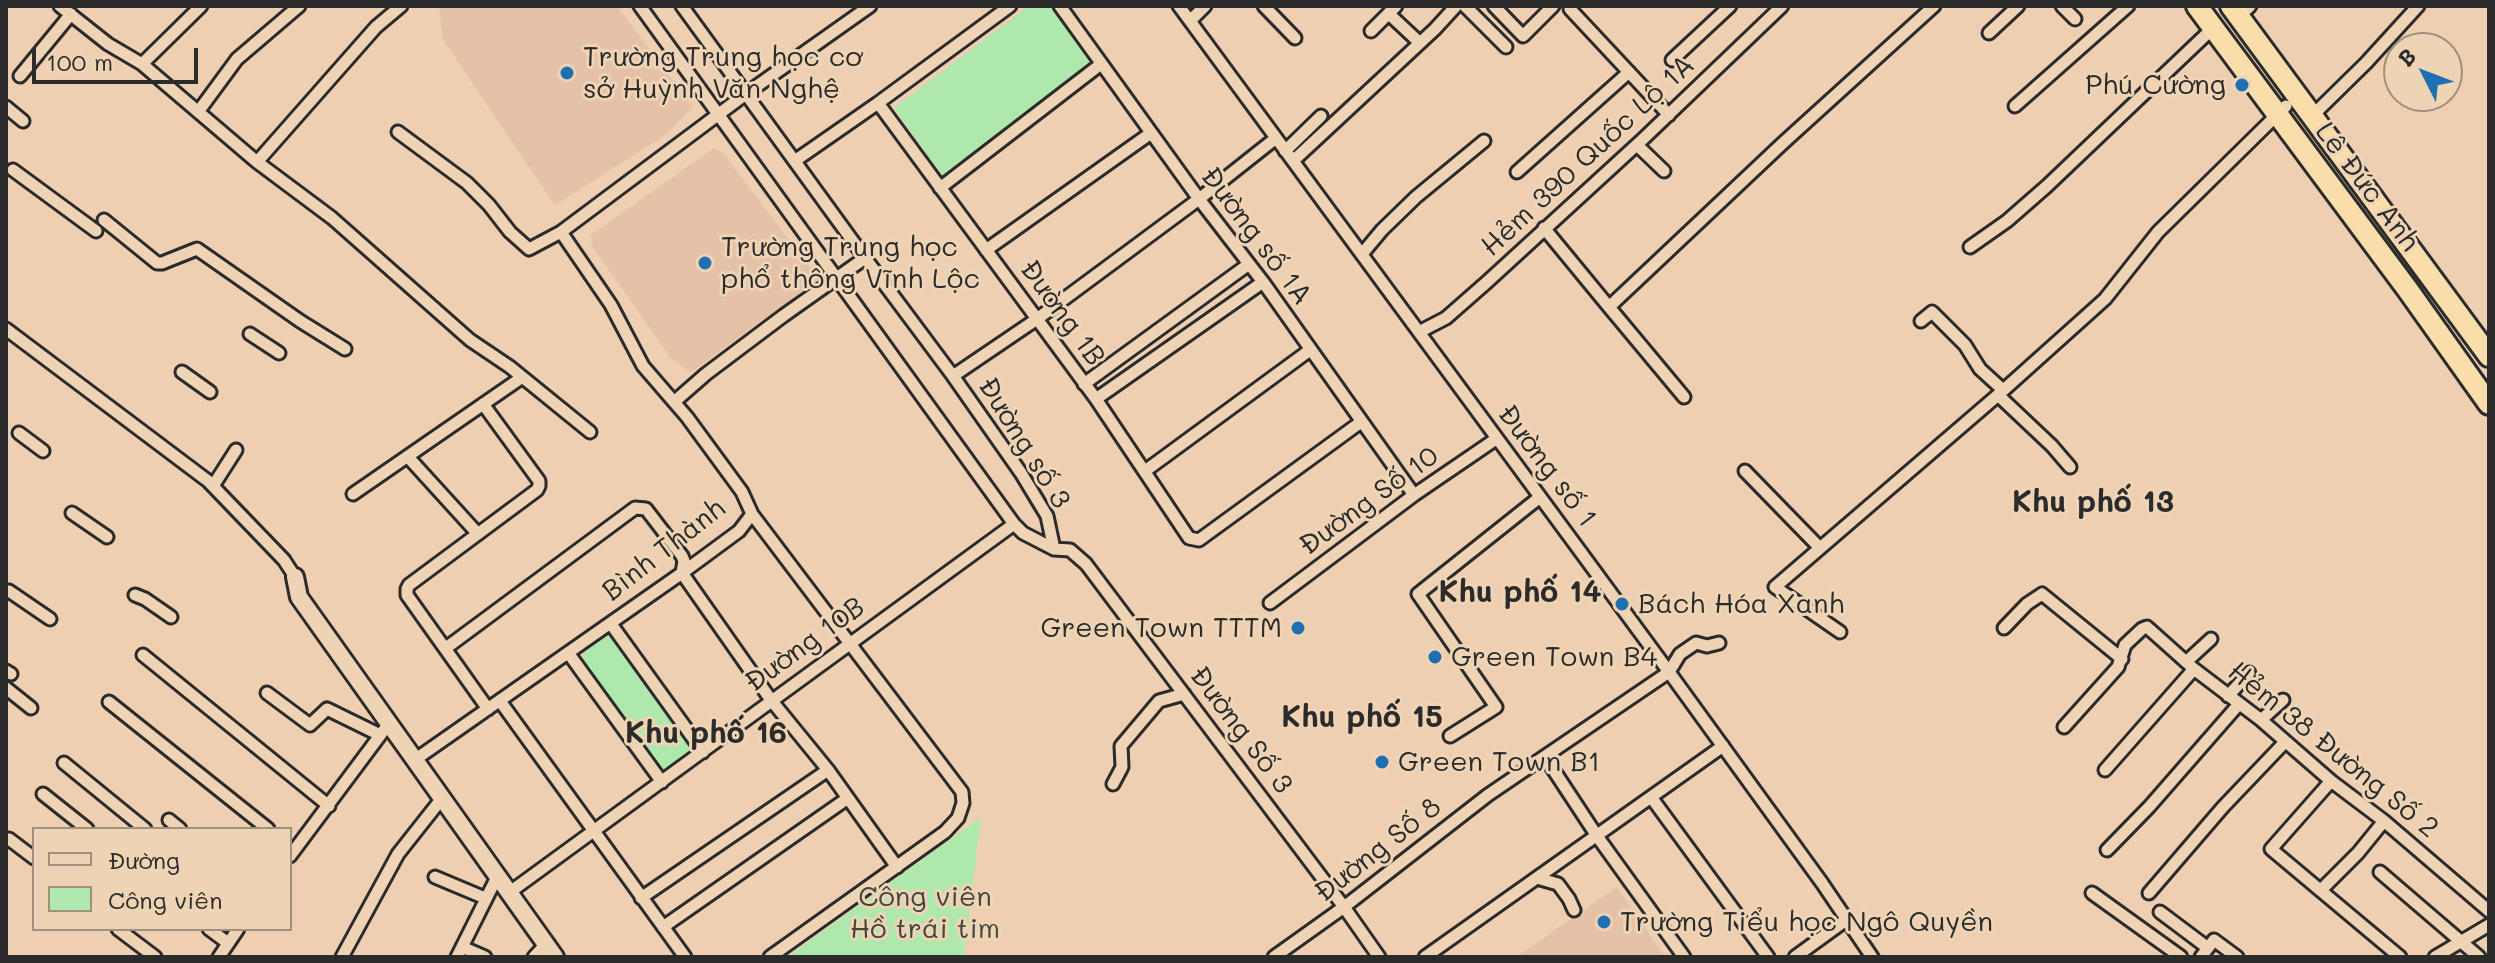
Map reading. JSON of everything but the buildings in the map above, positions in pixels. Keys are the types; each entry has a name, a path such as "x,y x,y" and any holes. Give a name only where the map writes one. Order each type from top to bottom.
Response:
{"highway":[{"name":"Lê Đức Anh","path":"2197,6 2282,110 2489,382"},
{"name":"Lê Đức Anh","path":"2213,6 2282,110 2489,404"},
{"name":"Lê Đức Anh","path":"2243,7 2489,356"},
{"name":"Lê Đức Anh","path":"2315,113 2489,333"}],"street":[{"path":"60,6 108,44 142,64 257,162 332,218 455,327 590,432"},
{"path":"142,64 201,6"},
{"path":"198,112 237,59 299,6"},
{"path":"257,162 376,27 401,6"},
{"name":"Đường số 3","path":"640,6 1014,524 1023,533 1054,549"},
{"name":"Đường số 3","path":"682,6 1021,473 1047,516 1054,549"},
{"path":"398,132 467,183 529,249 561,232 870,6"},
{"path":"796,160 1010,6"},
{"name":"Đường số 1A","path":"1060,6 1263,282 1414,495"},
{"name":"Đường số 1","path":"1179,6 1723,746 1872,957"},
{"path":"1190,21 1205,6"},
{"path":"1264,6 1295,38"},
{"path":"1293,161 1456,6"},
{"path":"1465,6 1506,47"},
{"path":"1494,6 1523,36 1553,6"},
{"path":"1672,60 1730,6"},
{"name":"Hẻm 390 Quốc Lộ 1A","path":"1419,332 1446,318 1637,145 1782,6"},
{"path":"1609,307 1934,6"},
{"path":"1989,33 2018,6"},
{"path":"2062,6 2075,19"},
{"path":"2015,106 2128,6"},
{"path":"2315,113 2418,6"},
{"path":"1570,9 1669,115"},
{"path":"1371,31 1392,10 1420,43"},
{"path":"20,76 71,14"},
{"path":"1970,247 1998,228 2047,186 2213,28"},
{"path":"940,188 1101,64"},
{"path":"1517,172 1629,72"},
{"name":"Đường 1B","path":"878,103 1096,399 1189,538 1199,540 1361,422"},
{"path":"6,107 23,121"},
{"path":"1840,632 1775,587 2105,299 2158,232 2282,110"},
{"path":"1285,151 1321,116"},
{"path":"986,250 1151,133"},
{"path":"953,376 1037,319 1276,138"},
{"path":"1362,254 1416,197 1484,141"},
{"path":"1637,145 1664,171"},
{"path":"13,170 96,231"},
{"path":"104,220 157,263 197,249 345,349"},
{"path":"1544,228 1684,397"},
{"name":"Bình Thành","path":"416,759 682,573 739,531 752,514 742,492 643,366 611,305 561,232"},
{"path":"674,402 706,374 865,258"},
{"path":"1084,384 1249,264"},
{"path":"1096,399 1263,282"},
{"path":"1921,321 1932,312 1965,345 2000,393 2070,467"},
{"path":"6,329 213,486 284,560 295,577 299,597 385,728 416,759 551,951 534,957"},
{"path":"250,334 279,353"},
{"path":"1145,471 1310,350"},
{"path":"182,372 210,392"},
{"path":"353,494 521,378"},
{"path":"483,404 539,481 539,486 409,585 407,595 488,709"},
{"path":"19,433 43,451"},
{"name":"Đường Số 10","path":"1270,603 1414,495 1496,439"},
{"path":"213,486 236,450"},
{"path":"408,457 478,534"},
{"path":"1745,471 1820,548"},
{"path":"1450,736 1496,707 1418,594 1540,497"},
{"path":"446,648 635,508 646,509 682,556 682,573 771,700 828,770 897,867"},
{"path":"72,513 107,537"},
{"path":"752,514 962,792 963,803 958,818 945,832 770,957"},
{"name":"Đường 10B","path":"510,892 1014,524"},
{"name":"Đường Số 3","path":"1054,549 1070,550 1086,564 1379,957"},
{"path":"9,591 50,619"},
{"path":"2004,628 2027,604 2042,594 2122,659 2064,727"},
{"path":"135,595 171,617"},
{"path":"611,624 703,752"},
{"name":"Hẻm 38 Đường Số 2","path":"2122,659 2125,645 2147,627 2489,911"},
{"path":"2105,770 2211,639"},
{"name":"Đường Số 8","path":"1274,957 1488,795 1669,672 1680,654 1696,643 1707,646 1719,643"},
{"path":"569,654 662,782"},
{"path":"143,655 329,806"},
{"path":"2228,696 2249,673"},
{"path":"6,688 31,708"},
{"path":"267,693 310,725 327,709 385,728"},
{"path":"1113,784 1122,767 1121,746 1159,701 1184,694"},
{"path":"2261,720 2283,700"},
{"path":"500,701 685,957"},
{"path":"109,702 265,827"},
{"path":"2107,850 2239,704"},
{"path":"292,850 329,806 385,728"},
{"path":"2149,893 2223,807 2285,742"},
{"path":"1425,957 1723,746"},
{"path":"1545,757 1684,957"},
{"path":"64,763 143,827"},
{"path":"641,898 828,770"},
{"path":"2331,781 2271,849 2400,957"},
{"path":"43,794 84,827"},
{"path":"342,957 398,854 443,797"},
{"path":"1651,797 1768,957"},
{"path":"663,927 848,798"},
{"path":"169,820 178,827"},
{"path":"2321,890 2384,821"},
{"path":"9,839 32,856"},
{"path":"2380,872 2479,957"},
{"path":"485,957 460,952 498,875"},
{"path":"435,877 485,898"},
{"path":"1537,878 1558,884 1574,910"},
{"path":"2092,893 2181,957"},
{"path":"2160,912 2205,952 2214,940 2237,957"},
{"path":"1795,957 1846,920"},
{"path":"2435,957 2489,925"},
{"path":"121,931 155,957"},
{"path":"212,931 228,943"},
{"path":"219,957 237,931"}],"shaded area":[{"name":"Trường Trung học cơ sở Huỳnh Văn Nghệ","path":"439,6 617,6 693,107 667,134 555,205 443,40"},
{"name":"Trường Trung học phổ thông Vĩnh Lộc","path":"714,148 723,153 819,279 690,373 671,358 592,246 591,235"},
{"name":"Trường Tiểu học Ngô Quyền","path":"1617,887 1665,957 1516,957"}],"green space":[{"path":"1029,6 1052,6 1094,61 1089,69 948,176 941,174 894,108"},
{"path":"605,636 615,639 692,745 692,752 667,771 660,769 583,661 584,652"},
{"name":"Công viên Hồ trái tim","path":"981,817 964,957 788,957 833,924"}],"place":[{"name":"Trường Trung học cơ sở Huỳnh Văn Nghệ","path":"567,73"},
{"name":"Phú Cường","path":"2242,85"},
{"name":"Trường Trung học phổ thông Vĩnh Lộc","path":"705,263"},
{"name":"Bách Hóa Xanh","path":"1622,604"},
{"name":"Green Town TTTM","path":"1298,628"},
{"name":"Green Town B4","path":"1435,657"},
{"name":"Green Town B1","path":"1382,762"},
{"name":"Trường Tiểu học Ngô Quyền","path":"1604,922"}],"district":[{"name":"Khu phố 13","path":"2093,503"},
{"name":"Khu phố 14","path":"1520,593"},
{"name":"Khu phố 15","path":"1362,718"},
{"name":"Khu phố 16","path":"706,734"}]}
